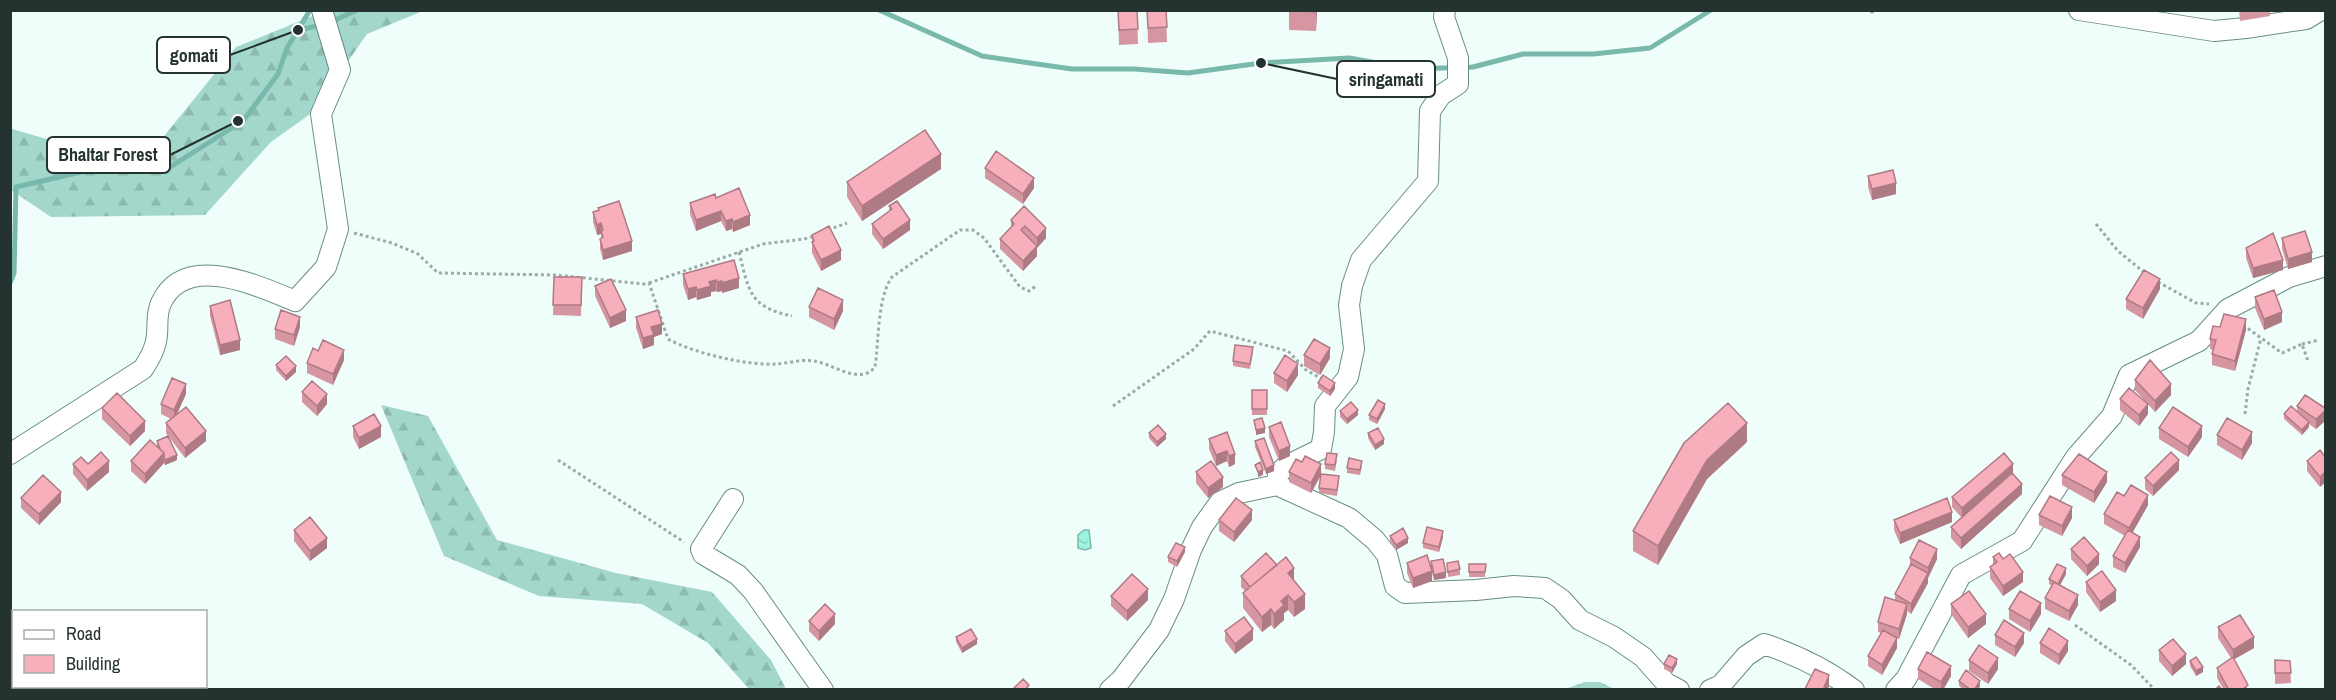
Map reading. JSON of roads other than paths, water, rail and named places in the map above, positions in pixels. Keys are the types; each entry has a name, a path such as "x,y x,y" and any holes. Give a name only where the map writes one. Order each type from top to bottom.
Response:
{"street":[{"path":"10,454 143,369 153,353 158,335 157,318 161,303 171,289 185,280 201,275 219,276 253,285 295,301 326,267 338,229 321,114 340,70 322,10"},
{"path":"1277,485 1278,474 1286,466 1321,449 1325,406 1348,377 1354,349 1349,305 1352,286 1361,260 1428,180 1430,111 1441,95 1458,84 1458,58 1444,17 1445,10"},
{"path":"2079,10 2214,31 2306,19 2321,10"},
{"path":"1896,690 1906,679 1961,575 2022,541 2076,457 2112,416 2129,375 2199,341 2228,309 2289,277 2325,266"},
{"path":"1110,690 1159,630 1174,598 1191,550 1202,527 1220,502 1239,492 1277,485 1348,518 1366,533 1387,555 1395,586 1405,593 1514,586 1545,588 1561,599 1580,620 1614,637 1643,657 1666,683 1679,690"},
{"path":"733,499 701,549 703,554 738,575 753,591 823,690"},
{"path":"1710,690 1721,685 1746,656 1764,644 1796,654 1831,672 1854,690"}],"water":[{"path":"1084,530 1089,530 1091,548 1085,550 1078,548 1078,535"}],"waterway":[{"path":"298,30 310,10"},
{"path":"331,22 357,10"},
{"path":"879,10 982,56 1072,69 1134,69 1188,73 1261,63 1349,58 1411,69 1473,67 1523,54 1593,54 1650,48 1711,10"},
{"path":"10,283 14,273 16,187 81,172 167,169 243,121 278,74 287,48 298,30 322,25"}],"place":[{"name":"gomati","path":"298,30"},
{"name":"sringamati","path":"1261,63"},
{"name":"Bhaltar Forest","path":"238,121"}]}
